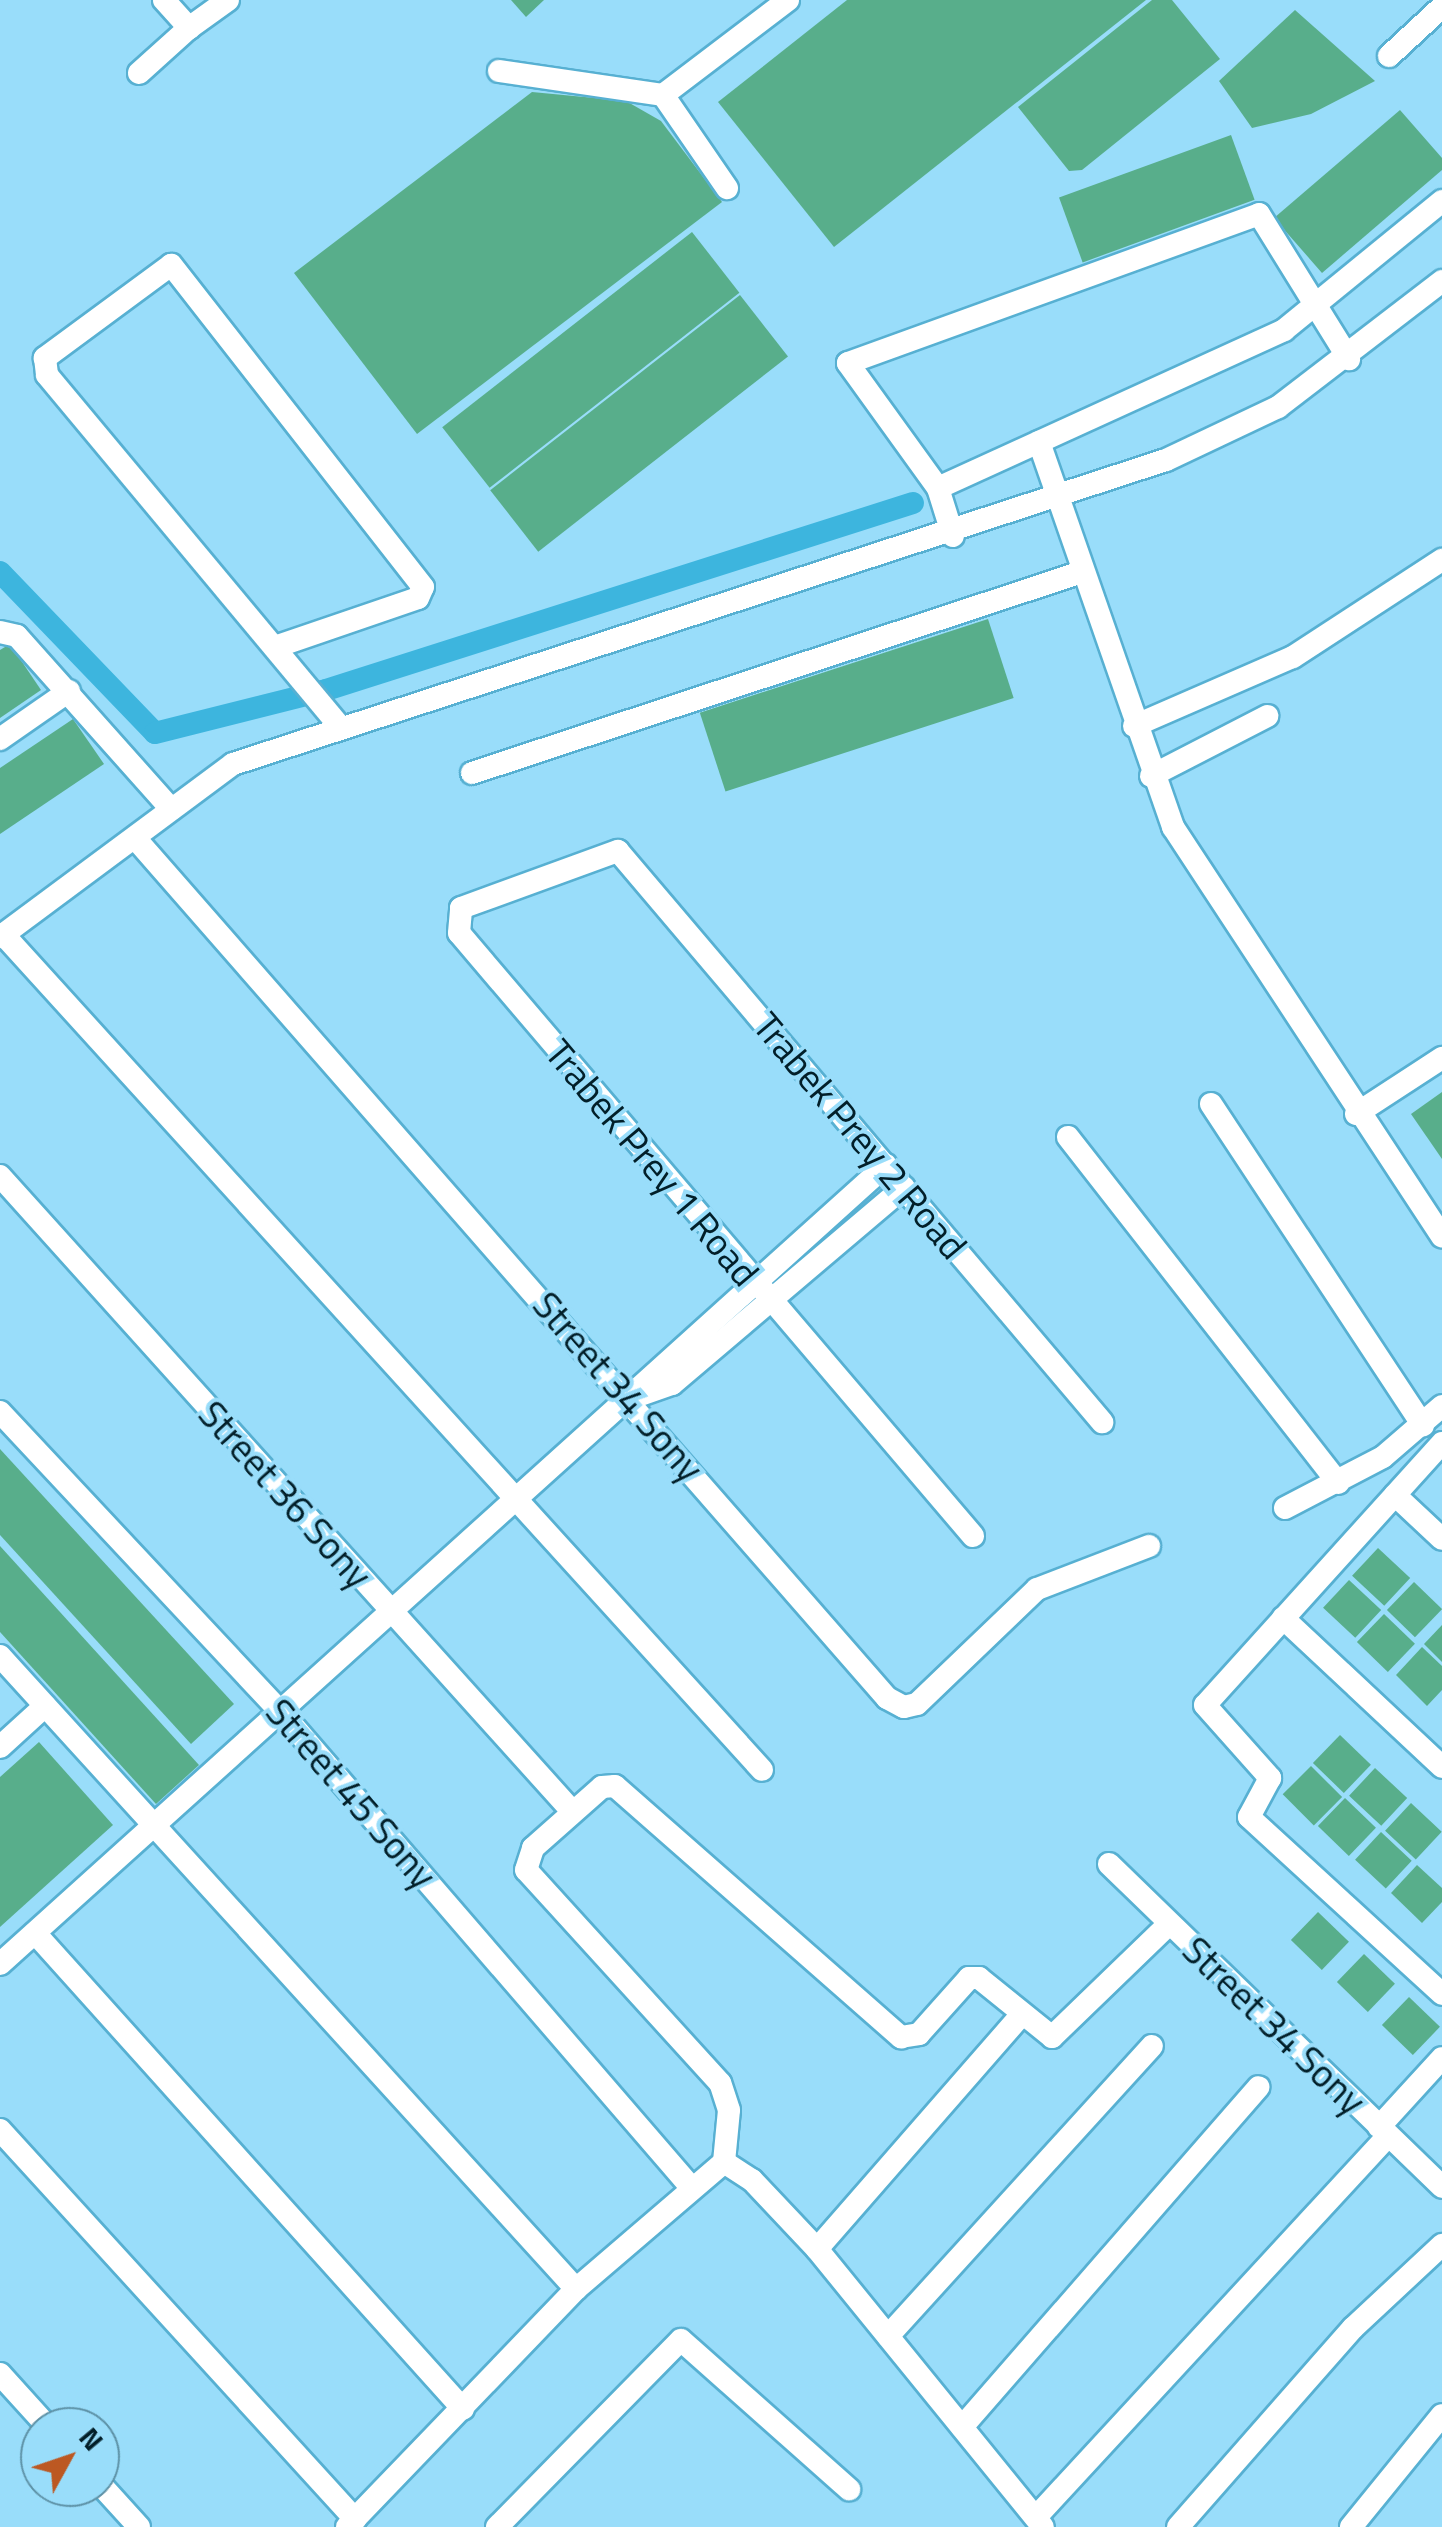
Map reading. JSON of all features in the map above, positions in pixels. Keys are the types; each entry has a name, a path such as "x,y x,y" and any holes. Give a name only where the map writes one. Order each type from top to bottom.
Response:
{"street":[{"path":"164,0 189,28"},
{"path":"140,73 189,28 228,0"},
{"path":"499,72 662,95 788,0"},
{"path":"1390,56 1442,7"},
{"path":"662,95 727,188"},
{"path":"938,488 1238,355 1319,309 1442,200"},
{"path":"952,536 938,488 848,363 1259,214 1349,359"},
{"path":"280,653 418,598 423,587 171,265 44,358 47,375 334,720"},
{"path":"762,1770 2,936 234,764 334,720 952,536 1230,434 1349,359 1442,282"},
{"path":"1039,442 1151,776 1172,827 1356,1114 1442,1237"},
{"path":"1134,726 1293,657 1442,560"},
{"path":"472,774 1082,572"},
{"path":"0,632 17,636 171,808"},
{"path":"0,738 69,691"},
{"path":"1151,776 1267,716"},
{"name":"Street 34 Sony","path":"136,838 887,1698 904,1708 1037,1590 1149,1546"},
{"name":"Trabek Prey 2 Road","path":"618,852 1102,1422"},
{"name":"Trabek Prey 1 Road","path":"618,852 461,908 459,933 768,1301 973,1536"},
{"path":"1356,1114 1442,1058"},
{"path":"1211,1104 1422,1425"},
{"path":"1068,1137 1338,1483"},
{"path":"0,1964 886,1165"},
{"name":"Street 36 Sony","path":"0,1176 572,1811"},
{"path":"629,1398 672,1384 904,1187"},
{"path":"1285,1508 1338,1483 1422,1425 1442,1406"},
{"name":"Street 45 Sony","path":"0,1412 281,1712 690,2186"},
{"path":"1442,1443 1205,1704 1270,1778 1246,1812 1442,1994"},
{"path":"1395,1495 1442,1539"},
{"path":"1283,1618 1442,1768"},
{"path":"0,1656 576,2289"},
{"path":"0,1747 46,1706"},
{"path":"0,2130 351,2523 576,2289 690,2186 724,2162 729,2110 720,2083 526,1870 532,1848 572,1811 615,1786 901,2038 919,2034 969,1978 1040,2032 1060,2034 1169,1924"},
{"name":"Street 34 Sony","path":"1109,1864 1442,2187"},
{"path":"35,1933 463,2409"},
{"path":"817,2249 1022,2015"},
{"path":"888,2336 1152,2046"},
{"path":"724,2162 752,2180 817,2249 1040,2522 1383,2132 1442,2058"},
{"path":"962,2428 1259,2087"},
{"path":"1178,2527 1353,2328 1442,2244"},
{"path":"497,2527 682,2340 849,2488"},
{"path":"0,2374 30,2407"},
{"path":"1352,2527 1442,2415"},
{"path":"120,2506 139,2527"}],"building":[{"path":"511,0 544,0 526,17"},
{"path":"847,0 1146,0 834,247 718,102"},
{"path":"1152,0 1172,0 1220,59 1082,170 1069,171 1018,107"},
{"path":"1295,10 1375,81 1311,114 1252,128 1219,81"},
{"path":"532,92 626,101 661,121 722,202 417,434 294,273"},
{"path":"1400,110 1442,158 1442,170 1322,273 1274,218"},
{"path":"1231,135 1255,200 1083,262 1059,198"},
{"path":"692,232 739,293 490,488 442,427"},
{"path":"740,295 788,356 538,552 490,490"},
{"path":"988,619 1014,698 725,792 700,713"},
{"path":"10,644 41,690 0,718 0,650"},
{"path":"73,719 104,764 0,834 0,768"},
{"path":"1442,1092 1442,1159 1411,1114"},
{"path":"0,1449 234,1704 191,1744 0,1535"},
{"path":"0,1546 199,1765 156,1804 0,1632"},
{"path":"1378,1548 1410,1578 1384,1606 1352,1576"},
{"path":"1349,1580 1381,1610 1355,1638 1323,1608"},
{"path":"1414,1582 1442,1609 1415,1637 1387,1610"},
{"path":"1384,1614 1415,1644 1388,1672 1357,1642"},
{"path":"1442,1625 1442,1662 1424,1644"},
{"path":"1422,1647 1442,1666 1442,1690 1427,1706 1396,1675"},
{"path":"1340,1735 1371,1765 1344,1793 1313,1763"},
{"path":"39,1742 113,1825 0,1927 0,1777"},
{"path":"1311,1766 1342,1797 1314,1825 1283,1794"},
{"path":"1375,1768 1407,1798 1381,1826 1349,1796"},
{"path":"1345,1798 1376,1828 1349,1856 1318,1826"},
{"path":"1411,1803 1442,1832 1416,1859 1385,1831"},
{"path":"1381,1832 1412,1861 1386,1888 1355,1860"},
{"path":"1417,1865 1442,1888 1442,1902 1422,1923 1391,1893"},
{"path":"1318,1912 1349,1942 1322,1970 1291,1940"},
{"path":"1364,1954 1395,1984 1368,2012 1337,1982"},
{"path":"1409,1997 1440,2027 1413,2055 1382,2025"}],"waterway":[{"path":"0,572 155,733 326,690 913,503"}]}
